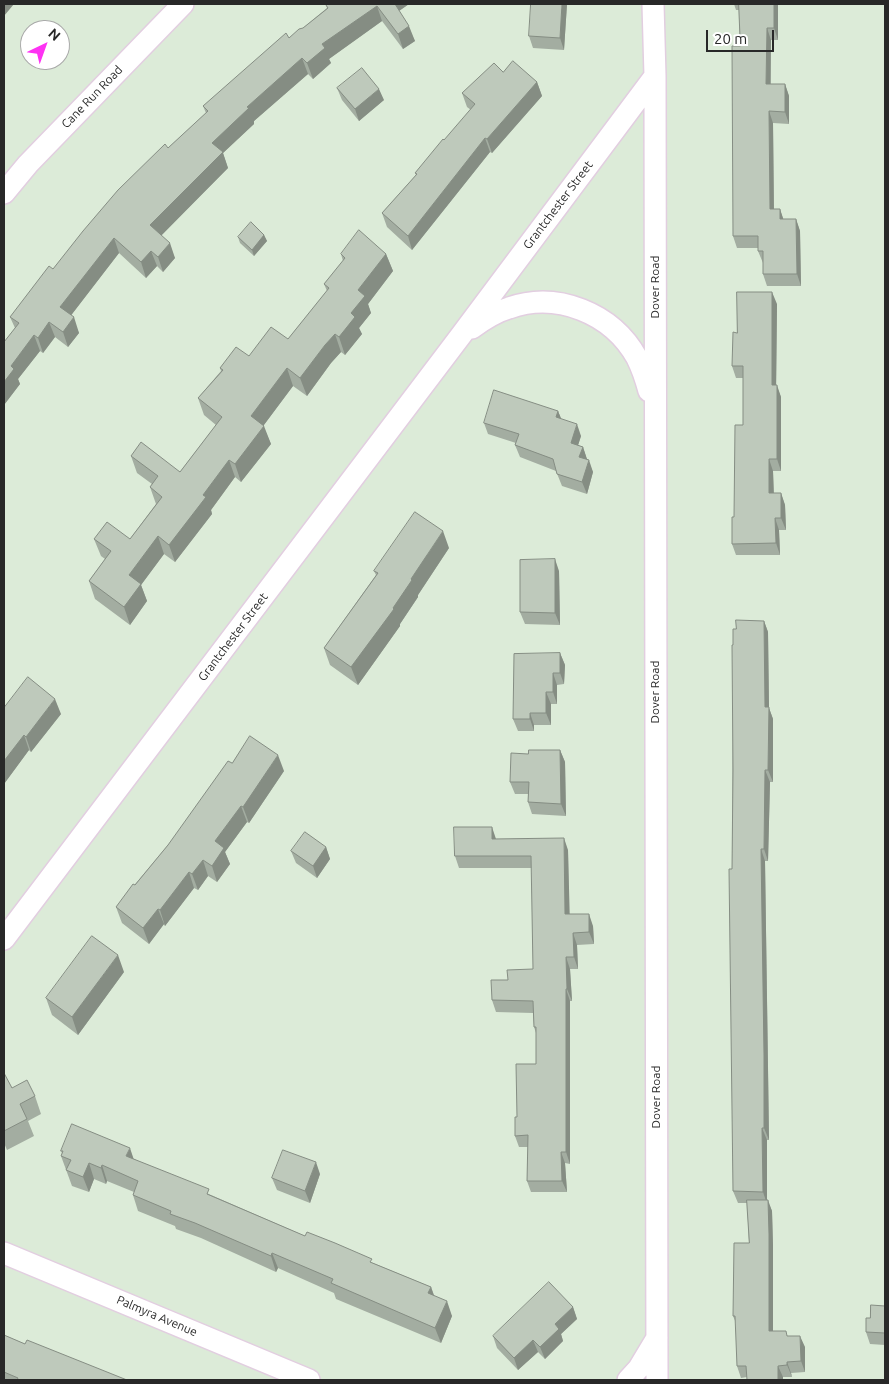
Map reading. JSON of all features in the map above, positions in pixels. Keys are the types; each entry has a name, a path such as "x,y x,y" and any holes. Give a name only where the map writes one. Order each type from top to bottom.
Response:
{"street":[{"name":"Cane Run Road","path":"4,193 34,157 182,4"},
{"name":"Dover Road","path":"653,4 655,76 654,408 657,1380"},
{"name":"Grantchester Street","path":"4,939 655,76"},
{"name":"Grantchester Street","path":"462,334 490,316 509,308 538,302 564,304 590,312 626,342 637,358 654,408"},
{"name":"Palmyra Avenue","path":"4,1253 309,1380"},
{"path":"628,1380 657,1338"}],"building":[{"path":"395,4 409,26 398,34 377,6 322,44 325,48 307,63 302,58 247,107 249,108 212,143 223,152 150,225 170,243 158,257 151,251 141,262 114,238 60,307 74,317 63,332 49,322 38,338 34,335 11,366 14,369 4,382 4,342 19,323 10,317 49,266 53,269 118,190 165,144 168,148 208,111 203,106 286,33 289,38 328,8 326,5"},
{"path":"531,4 562,4 560,38 529,36"},
{"path":"739,4 774,4 774,28 767,28 766,84 785,84 785,112 769,111 770,209 780,209 780,219 796,219 797,274 763,274 763,251 758,251 758,236 733,236 732,46 740,46"},
{"path":"513,61 537,82 487,139 485,138 408,236 382,213 417,174 415,173 443,139 475,104 462,93 494,63 503,72"},
{"path":"362,68 379,89 355,109 337,88"},
{"path":"251,222 264,235 252,250 238,237"},
{"path":"359,230 386,254 358,290 365,296 351,313 355,317 339,337 335,334 325,345 300,378 287,368 251,416 264,426 235,464 229,460 203,495 206,497 169,545 158,536 129,575 141,584 124,607 89,581 111,551 94,539 107,522 130,539 162,497 150,487 158,476 131,456 141,442 180,472 222,417 198,398 223,370 220,368 236,347 249,356 271,327 288,339 329,288 324,284 345,258 341,254"},
{"path":"737,292 772,292 772,385 777,385 777,459 769,459 769,493 781,493 781,518 775,518 776,543 732,544 735,425 743,425 743,366 732,366 733,332 737,333"},
{"path":"494,390 558,411 556,417 577,424 571,443 583,447 579,457 589,460 582,482 557,474 553,459 515,445 519,434 484,423"},
{"path":"415,512 443,531 411,579 394,609 351,667 324,648 378,573 374,571"},
{"path":"555,559 555,613 520,612 520,560"},
{"path":"736,620 764,621 765,707 769,707 768,770 765,770 764,849 761,849 764,1055 763,1192 733,1191 729,869 732,869 732,645 733,629 736,629"},
{"path":"560,653 560,673 553,673 553,692 546,692 546,713 530,713 530,719 513,719 514,654"},
{"path":"28,677 55,699 26,737 24,735 4,761 4,708"},
{"path":"250,736 278,755 243,807 241,806 215,841 224,848 212,866 203,860 192,874 189,872 160,910 158,909 143,928 116,907 133,884 135,885 168,845 228,761 232,763"},
{"path":"529,750 560,750 561,804 528,802 529,782 510,782 511,753 528,754"},
{"path":"454,827 492,827 492,839 564,838 565,914 589,914 589,932 573,933 574,957 566,957 566,1152 561,1152 562,1181 527,1181 528,1135 515,1136 515,1117 517,1117 516,1064 536,1064 536,1027 534,1027 533,1001 492,1000 491,980 508,980 507,970 533,969 531,856 455,856"},
{"path":"305,832 326,847 313,866 291,851"},
{"path":"92,936 118,955 72,1017 46,998"},
{"path":"4,1073 12,1088 27,1080 35,1096 20,1104 27,1119 4,1131"},
{"path":"72,1124 130,1148 126,1156 209,1189 207,1194 305,1236 307,1232 335,1243 372,1259 370,1262 431,1287 428,1293 447,1301 435,1328 331,1283 333,1279 272,1253 271,1256 170,1214 171,1211 133,1195 138,1181 102,1165 101,1168 89,1163 83,1177 66,1170 71,1160 61,1156 63,1151 61,1151"},
{"path":"283,1150 316,1162 305,1191 272,1178"},
{"path":"747,1200 768,1200 769,1331 786,1331 787,1336 800,1336 801,1361 787,1362 787,1365 778,1366 778,1380 747,1380 746,1366 737,1366 735,1316 733,1316 734,1243 749,1243"},
{"path":"549,1282 573,1307 555,1324 559,1329 540,1347 533,1340 514,1358 493,1336"},
{"path":"871,1305 885,1306 885,1333 866,1332 866,1318 870,1318"},
{"path":"4,1335 25,1344 27,1340 127,1380 17,1380 18,1378 4,1372"}]}
